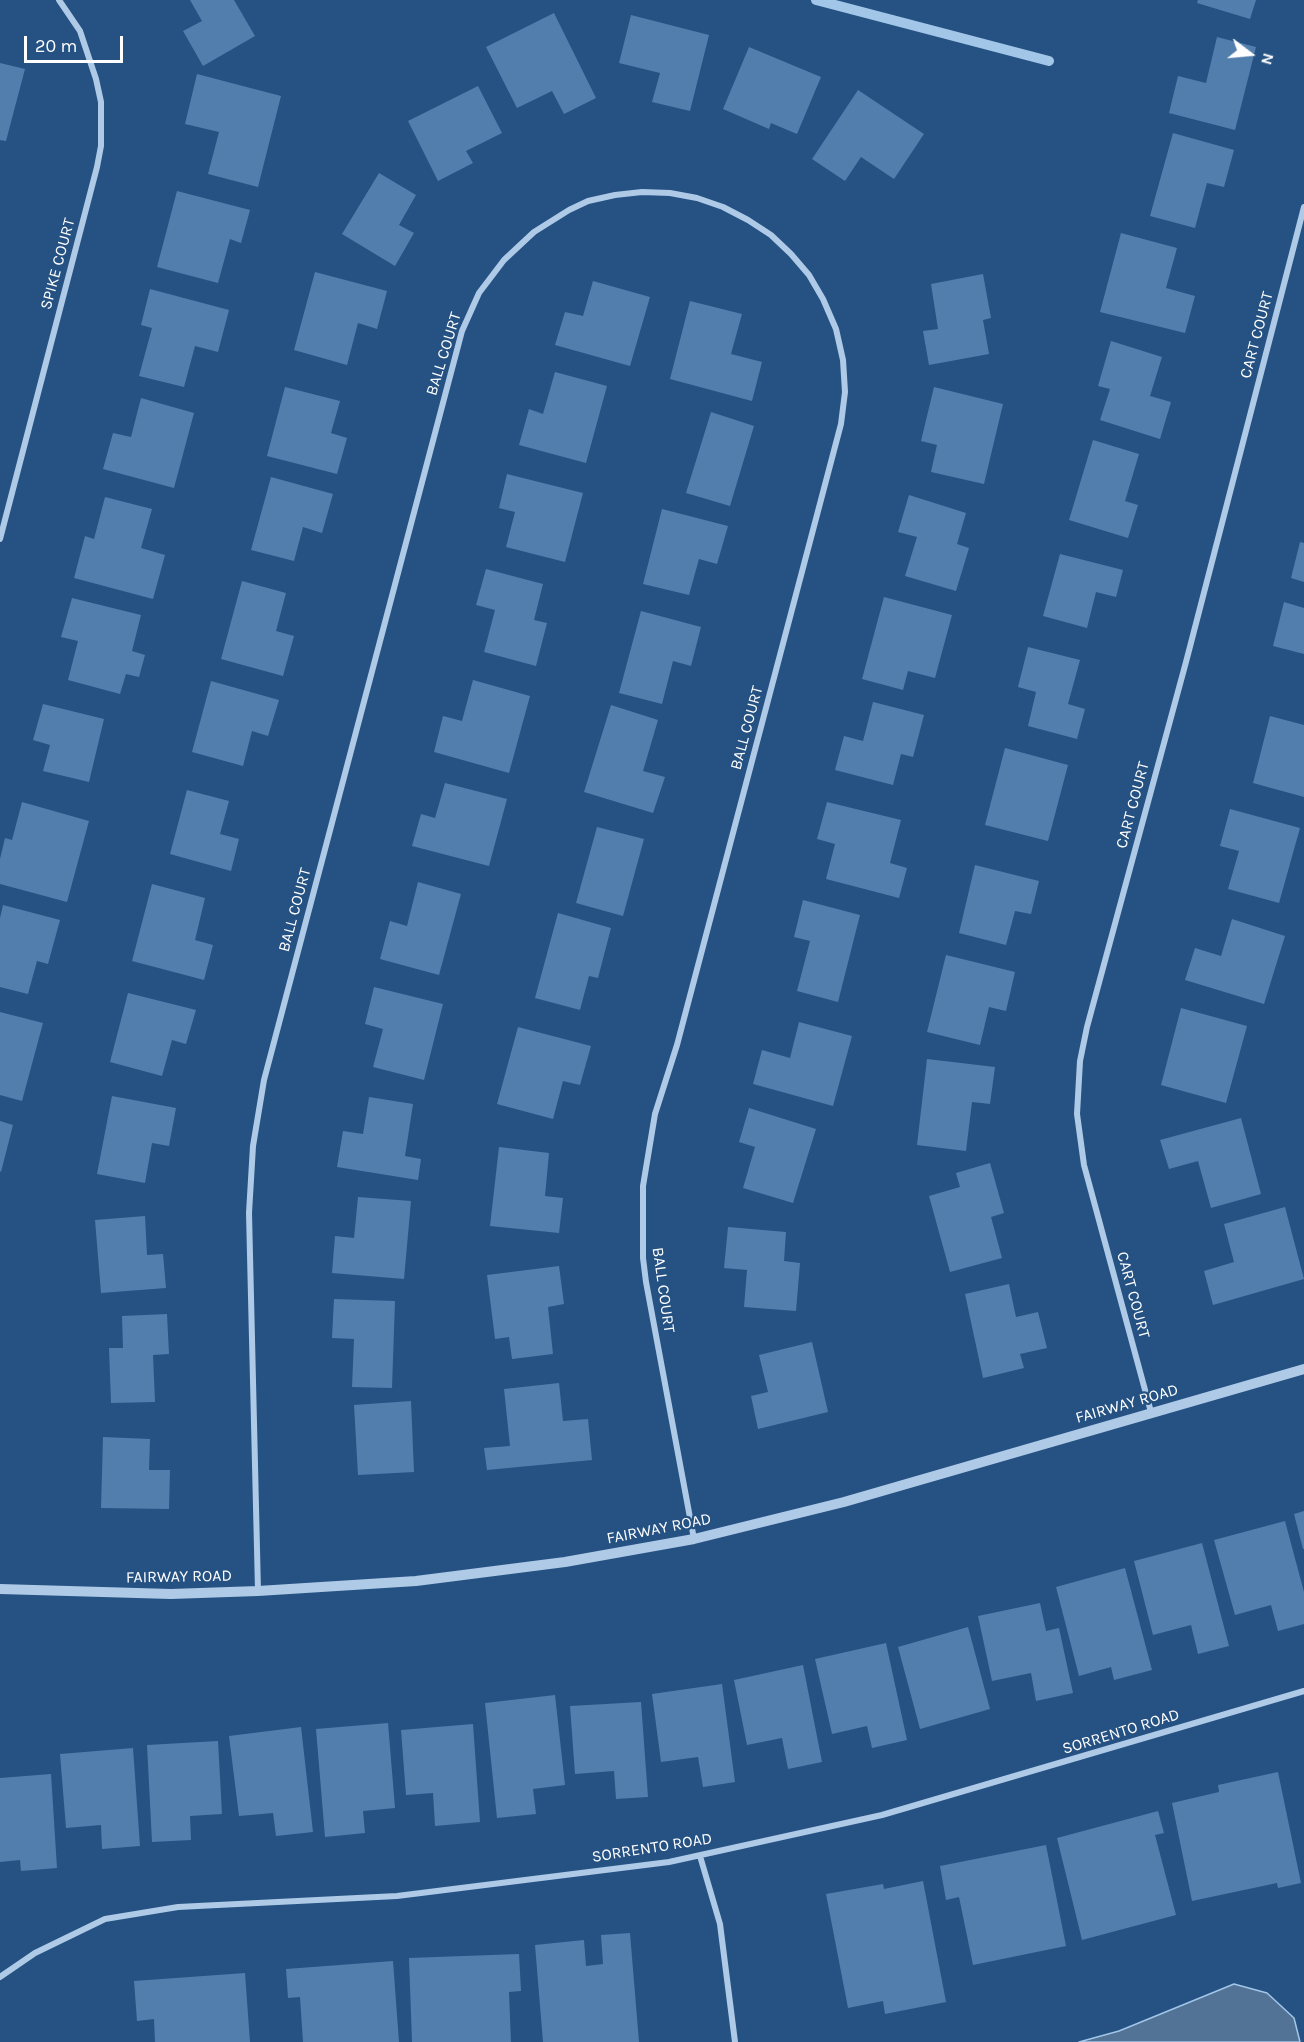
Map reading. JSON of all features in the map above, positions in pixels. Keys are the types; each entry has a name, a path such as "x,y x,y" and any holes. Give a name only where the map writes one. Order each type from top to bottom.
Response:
{"street":[{"name":"SPIKE COURT","path":"0,539 101,146 101,102 96,79 80,31 58,0"},
{"name":"BALL COURT","path":"258,1591 249,1213 254,1146 264,1080 462,331 479,293 504,260 534,231 588,201 642,192 697,198 723,207 755,225 791,254 809,275 836,329 843,360 845,392 838,436 680,1034 655,1114 644,1186 645,1282 694,1539"},
{"name":"CART COURT","path":"1151,1412 1084,1166 1077,1113 1080,1061 1087,1027 1183,673 1304,207"},
{"name":"FAIRWAY ROAD","path":"0,1589 171,1594 258,1591 349,1586 481,1574 565,1562 694,1539 843,1502 1304,1369"},
{"name":"SORRENTO ROAD","path":"0,1977 35,1953 105,1919 178,1907 397,1896 669,1863 882,1815 1304,1691"},
{"path":"700,1856 720,1924 735,2042"}],"water":[{"path":"1234,1984 1267,1993 1294,2018 1300,2042 1079,2042 1119,2031"}],"building":[{"path":"190,0 234,0 255,36 203,66 183,31 202,21"},
{"path":"1198,0 1256,0 1250,19 1197,3"},
{"path":"554,13 596,98 564,114 552,91 517,108 486,47"},
{"path":"631,15 709,35 690,111 652,102 660,73 619,63"},
{"path":"1217,37 1256,47 1235,130 1169,113 1178,76 1206,83"},
{"path":"749,47 821,77 797,134 771,123 769,129 723,109"},
{"path":"0,63 25,69 6,141 0,140"},
{"path":"197,74 281,96 258,187 208,174 219,132 185,124"},
{"path":"478,86 502,133 466,151 473,163 438,181 408,121"},
{"path":"858,90 924,134 894,179 861,157 845,181 812,159"},
{"path":"1173,133 1234,150 1224,187 1207,183 1195,228 1150,216"},
{"path":"379,173 416,195 399,225 414,233 395,266 342,234"},
{"path":"177,191 250,210 241,243 230,239 218,283 157,267"},
{"path":"1121,233 1177,248 1166,288 1195,296 1185,333 1100,312"},
{"path":"315,272 387,291 377,329 358,323 347,365 294,350"},
{"path":"983,274 991,318 983,320 989,354 929,365 923,331 938,329 931,284"},
{"path":"593,281 650,297 630,366 555,345 565,312 583,316"},
{"path":"150,289 229,310 218,352 195,346 184,387 139,376 152,328 141,325"},
{"path":"690,301 742,314 731,354 762,362 752,401 670,379"},
{"path":"1111,341 1162,357 1150,396 1171,402 1160,439 1100,420 1110,389 1098,386"},
{"path":"555,372 607,386 586,463 519,445 529,409 543,414"},
{"path":"285,387 340,401 331,433 347,438 337,474 267,456"},
{"path":"934,387 1003,404 984,484 931,472 937,445 921,441"},
{"path":"141,398 194,413 174,488 103,469 113,433 131,437"},
{"path":"711,412 754,426 730,506 686,493"},
{"path":"1093,440 1139,454 1125,501 1138,505 1128,538 1069,520"},
{"path":"507,474 583,493 565,562 506,547 515,512 499,508"},
{"path":"271,477 333,494 322,533 303,527 294,561 251,550"},
{"path":"909,495 966,513 957,544 969,548 956,591 905,576 917,537 898,532"},
{"path":"105,497 152,509 141,548 165,555 153,599 74,578 85,536 94,539"},
{"path":"662,509 728,526 717,564 699,559 689,595 643,584"},
{"path":"1300,542 1304,543 1304,582 1291,578"},
{"path":"1060,554 1123,570 1116,597 1096,592 1087,628 1043,616"},
{"path":"486,569 543,584 534,620 547,623 536,666 484,652 495,610 476,605"},
{"path":"242,581 286,593 276,631 294,636 283,676 221,659"},
{"path":"884,597 952,615 935,678 908,671 903,690 862,679"},
{"path":"72,598 141,615 132,651 145,655 139,677 126,674 120,694 68,680 78,641 61,637"},
{"path":"1284,602 1304,608 1304,654 1273,646"},
{"path":"641,611 701,627 691,666 673,661 662,704 619,693"},
{"path":"1028,647 1080,660 1068,704 1085,709 1077,739 1028,726 1036,692 1018,687"},
{"path":"473,680 530,696 509,773 434,752 443,716 462,721"},
{"path":"211,681 279,700 268,736 252,731 243,766 192,752"},
{"path":"873,702 924,715 913,757 901,754 893,785 835,770 844,736 863,741"},
{"path":"43,704 104,719 89,782 43,771 50,745 33,740"},
{"path":"611,705 658,720 643,771 665,777 653,813 584,792"},
{"path":"1270,716 1304,725 1304,797 1253,783"},
{"path":"1005,748 1068,765 1048,841 985,825"},
{"path":"445,783 507,799 489,866 412,846 421,814 435,818"},
{"path":"187,790 229,801 220,834 239,839 231,871 170,854"},
{"path":"22,802 89,821 67,902 0,884 0,859 5,838 12,840"},
{"path":"827,802 901,820 890,863 907,868 899,898 826,879 835,844 817,839"},
{"path":"1230,809 1300,828 1279,903 1228,889 1239,851 1220,846"},
{"path":"597,827 644,839 623,916 576,903"},
{"path":"975,865 1039,881 1031,914 1015,911 1006,945 959,933"},
{"path":"418,882 461,894 439,975 380,959 390,921 407,926"},
{"path":"152,884 205,898 195,940 213,945 204,980 132,961"},
{"path":"803,900 860,915 838,1002 797,991 810,941 794,937"},
{"path":"3,905 60,920 48,964 37,961 28,994 0,987 0,918"},
{"path":"558,913 611,928 598,978 589,976 580,1010 535,998"},
{"path":"1232,919 1285,936 1264,1004 1185,980 1195,948 1221,956"},
{"path":"946,955 1015,972 1006,1011 989,1007 980,1045 927,1032"},
{"path":"374,987 443,1004 424,1080 373,1067 383,1029 365,1024"},
{"path":"128,993 196,1010 186,1044 172,1040 162,1076 110,1062"},
{"path":"1181,1008 1247,1026 1226,1103 1161,1085"},
{"path":"0,1012 43,1023 22,1101 0,1095"},
{"path":"799,1022 852,1036 833,1106 753,1084 762,1050 790,1058"},
{"path":"518,1027 591,1046 580,1085 563,1081 553,1119 497,1104"},
{"path":"927,1059 995,1067 990,1104 972,1102 966,1151 917,1145"},
{"path":"112,1096 176,1108 169,1146 152,1143 145,1183 97,1174"},
{"path":"369,1097 413,1104 405,1156 421,1159 418,1180 337,1167 343,1131 363,1134"},
{"path":"749,1108 816,1129 793,1203 743,1188 755,1147 739,1142"},
{"path":"1241,1118 1261,1194 1211,1208 1198,1161 1169,1169 1160,1140"},
{"path":"0,1121 13,1125 1,1172 0,1171"},
{"path":"499,1147 549,1153 545,1196 563,1198 559,1233 490,1226"},
{"path":"990,1163 1004,1213 991,1217 1002,1258 950,1272 929,1196 960,1187 956,1173"},
{"path":"358,1197 411,1201 404,1279 332,1273 335,1236 354,1238"},
{"path":"1285,1207 1304,1279 1213,1305 1204,1271 1234,1262 1224,1224"},
{"path":"145,1216 147,1255 163,1254 166,1288 101,1293 95,1220"},
{"path":"728,1227 786,1232 784,1261 800,1263 796,1311 744,1307 747,1270 724,1268"},
{"path":"559,1266 564,1304 548,1307 553,1354 512,1359 509,1337 495,1339 487,1275"},
{"path":"1009,1284 1016,1317 1038,1312 1047,1348 1020,1354 1024,1368 983,1378 965,1294"},
{"path":"334,1299 395,1301 392,1388 352,1387 354,1339 332,1338"},
{"path":"167,1314 169,1354 153,1355 155,1402 111,1403 109,1348 123,1348 122,1316"},
{"path":"812,1342 828,1412 758,1429 751,1396 768,1392 759,1355"},
{"path":"559,1383 563,1421 588,1419 592,1460 487,1470 484,1448 510,1446 504,1389"},
{"path":"411,1401 414,1472 358,1475 354,1405"},
{"path":"103,1437 150,1439 149,1470 170,1470 169,1509 101,1508"},
{"path":"1304,1511 1304,1549 1303,1549 1294,1514"},
{"path":"1285,1521 1304,1592 1304,1624 1278,1631 1271,1605 1235,1615 1214,1540"},
{"path":"1202,1543 1229,1646 1198,1654 1191,1625 1153,1635 1134,1561"},
{"path":"1125,1568 1152,1670 1114,1680 1111,1667 1079,1676 1056,1587"},
{"path":"1040,1603 1046,1631 1059,1628 1073,1693 1036,1701 1031,1673 992,1681 978,1616"},
{"path":"968,1627 990,1709 920,1729 898,1647"},
{"path":"886,1643 907,1740 872,1748 867,1726 832,1734 815,1659"},
{"path":"803,1665 822,1762 788,1769 782,1738 747,1745 734,1680"},
{"path":"722,1684 735,1782 703,1787 698,1757 661,1762 652,1694"},
{"path":"555,1695 565,1785 533,1789 536,1814 497,1818 485,1703"},
{"path":"641,1702 648,1797 616,1799 614,1771 575,1774 570,1706"},
{"path":"388,1723 395,1808 363,1811 365,1833 325,1837 316,1729"},
{"path":"473,1724 480,1822 435,1826 433,1793 406,1795 401,1730"},
{"path":"301,1727 313,1832 276,1836 273,1813 239,1816 229,1736"},
{"path":"218,1741 222,1814 190,1816 191,1840 152,1842 147,1745"},
{"path":"133,1748 140,1846 102,1849 101,1825 66,1828 60,1754"},
{"path":"1278,1772 1301,1883 1278,1888 1277,1883 1192,1901 1172,1803 1219,1792 1218,1785"},
{"path":"51,1774 57,1868 21,1871 20,1860 0,1862 0,1778"},
{"path":"1158,1811 1164,1833 1155,1835 1176,1915 1082,1940 1057,1838"},
{"path":"1046,1845 1066,1946 973,1965 959,1897 946,1900 940,1866"},
{"path":"923,1881 946,2002 885,2014 883,2001 848,2008 826,1894 883,1884 884,1889"},
{"path":"630,1933 639,2042 543,2042 535,1945 584,1940 586,1966 603,1964 601,1935"},
{"path":"519,1954 521,1991 509,1992 511,2042 412,2042 409,1958"},
{"path":"393,1961 399,2042 303,2042 300,1997 288,1998 286,1969"},
{"path":"245,1973 250,2042 155,2042 154,2019 137,2021 134,1981"}],"waterway":[{"path":"816,0 1049,61"}]}
